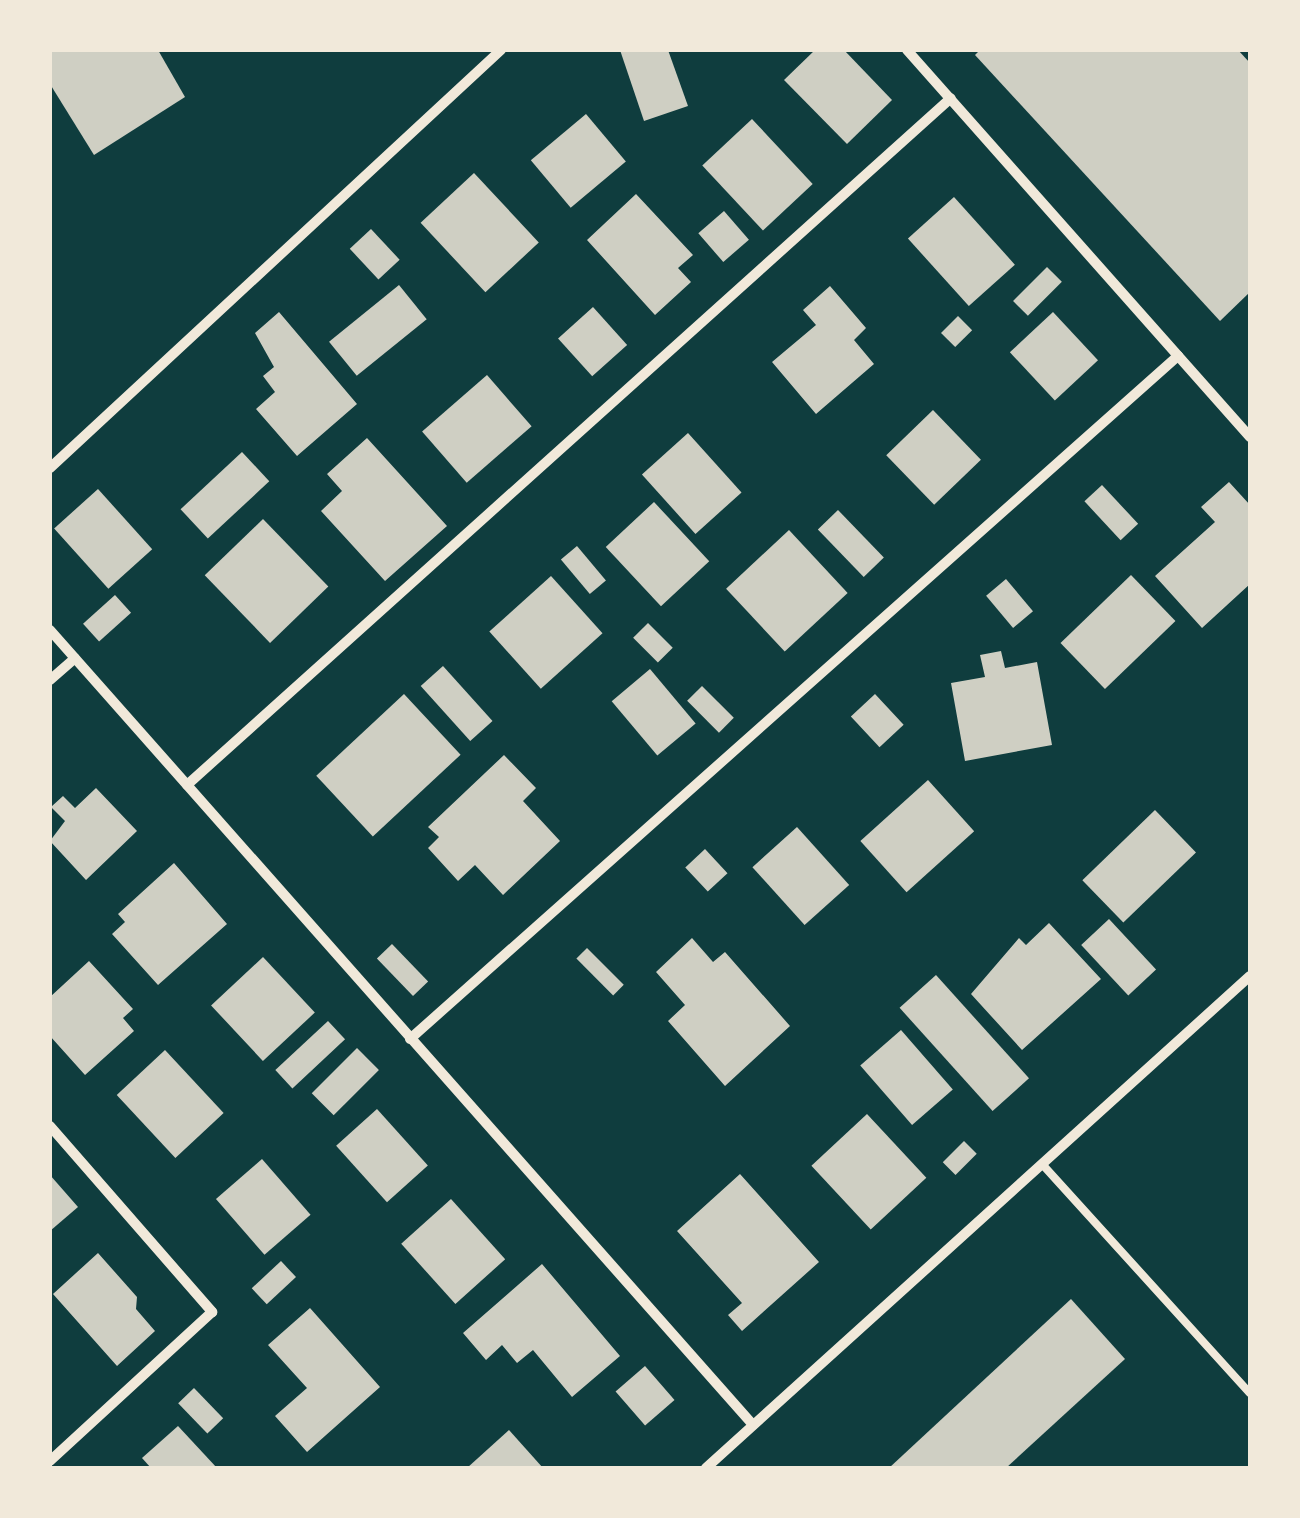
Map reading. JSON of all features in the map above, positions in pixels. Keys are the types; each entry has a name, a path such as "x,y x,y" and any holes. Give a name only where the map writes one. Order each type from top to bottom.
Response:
{"street":[{"path":"50,468 501,50"},
{"path":"908,50 1250,436"},
{"path":"187,785 952,98"},
{"path":"410,1038 1178,356"},
{"path":"50,630 753,1426"},
{"path":"50,680 75,658"},
{"path":"706,1468 1250,976"},
{"path":"50,1126 212,1312 50,1461"}],"lane":[{"path":"1042,1164 1250,1392"}],"building":[{"path":"50,50 158,50 185,97 94,155 50,84"},
{"path":"620,50 668,50 688,106 644,121"},
{"path":"815,50 844,50 892,100 847,144 784,80"},
{"path":"980,50 1238,50 1250,63 1250,292 1220,321 975,55"},
{"path":"586,114 626,161 571,208 531,160"},
{"path":"752,119 813,184 763,230 702,165"},
{"path":"474,173 539,242 485,292 421,223"},
{"path":"636,194 693,255 678,268 691,282 655,315 587,240"},
{"path":"954,197 1015,265 969,306 908,238"},
{"path":"724,211 749,240 723,262 698,233"},
{"path":"371,229 400,260 378,279 350,249"},
{"path":"1047,267 1062,282 1028,316 1013,301"},
{"path":"399,285 427,319 357,376 329,342"},
{"path":"830,286 866,328 854,340 874,364 816,414 772,362 816,325 803,310"},
{"path":"593,307 627,345 592,376 558,338"},
{"path":"279,312 357,404 297,456 256,409 275,392 263,376 274,367 255,333"},
{"path":"1053,312 1098,360 1055,401 1010,352"},
{"path":"958,316 972,330 955,347 941,333"},
{"path":"487,375 532,426 467,483 422,431"},
{"path":"933,410 981,460 934,505 886,455"},
{"path":"688,433 742,492 695,534 642,474"},
{"path":"367,438 447,526 385,581 321,511 342,491 327,474"},
{"path":"242,452 269,481 208,539 181,509"},
{"path":"1229,482 1250,505 1250,584 1202,628 1155,576 1215,522 1201,507"},
{"path":"1102,485 1138,524 1121,540 1084,501"},
{"path":"98,489 152,549 108,589 54,528"},
{"path":"654,502 709,561 661,606 606,547"},
{"path":"838,510 884,557 864,577 818,529"},
{"path":"263,519 328,587 270,643 205,575"},
{"path":"789,530 848,593 785,652 726,589"},
{"path":"577,546 606,580 590,594 561,559"},
{"path":"1131,575 1175,621 1105,689 1061,643"},
{"path":"551,576 603,633 541,689 489,632"},
{"path":"1006,579 1033,611 1013,628 986,596"},
{"path":"115,595 131,613 99,642 83,624"},
{"path":"648,623 673,648 658,663 633,638"},
{"path":"1001,651 1005,668 1037,662 1052,745 965,761 951,683 985,677 980,655"},
{"path":"443,666 493,721 470,741 421,686"},
{"path":"650,669 696,723 657,756 612,701"},
{"path":"702,686 734,718 719,733 687,701"},
{"path":"404,694 461,755 373,837 316,776"},
{"path":"875,694 904,725 880,747 851,717"},
{"path":"504,755 536,788 523,801 560,841 503,895 475,865 458,881 428,848 439,837 428,827"},
{"path":"928,780 974,831 907,892 860,841"},
{"path":"96,788 137,831 86,880 50,841 65,821 51,807 63,796 75,808"},
{"path":"1155,810 1196,852 1123,923 1082,880"},
{"path":"797,827 849,885 805,925 752,867"},
{"path":"705,849 728,873 708,892 685,867"},
{"path":"174,863 227,924 158,985 112,934 125,922 118,914"},
{"path":"1109,919 1156,969 1128,995 1081,945"},
{"path":"1049,923 1101,979 1022,1050 971,994 1019,938 1026,945"},
{"path":"692,938 713,962 725,952 790,1026 725,1086 668,1021 685,1005 656,972"},
{"path":"392,944 428,981 413,996 377,959"},
{"path":"587,948 624,985 613,995 576,959"},
{"path":"263,957 315,1013 263,1061 211,1005"},
{"path":"89,961 133,1009 123,1018 134,1031 85,1075 50,1036 50,997"},
{"path":"936,975 1029,1078 993,1111 900,1008"},
{"path":"328,1021 345,1039 292,1088 275,1070"},
{"path":"901,1030 953,1090 912,1125 860,1065"},
{"path":"357,1048 379,1070 334,1115 312,1093"},
{"path":"165,1050 224,1113 175,1158 117,1095"},
{"path":"377,1109 428,1165 387,1202 336,1146"},
{"path":"867,1114 926,1178 871,1229 811,1166"},
{"path":"964,1141 977,1154 956,1175 943,1162"},
{"path":"262,1159 311,1215 265,1255 216,1199"},
{"path":"740,1174 819,1262 742,1331 728,1315 742,1303 677,1231"},
{"path":"50,1175 78,1207 50,1231"},
{"path":"451,1199 505,1259 455,1304 401,1244"},
{"path":"98,1253 137,1297 136,1309 155,1331 117,1366 53,1294"},
{"path":"281,1261 296,1277 267,1304 252,1288"},
{"path":"542,1264 620,1356 572,1397 533,1350 517,1363 502,1345 486,1360 463,1333"},
{"path":"1071,1299 1125,1359 1006,1468 889,1468"},
{"path":"310,1308 380,1387 307,1452 275,1416 307,1388 268,1345"},
{"path":"645,1366 675,1400 645,1426 616,1392"},
{"path":"194,1388 223,1418 207,1433 178,1403"},
{"path":"178,1426 217,1468 151,1468 142,1458"},
{"path":"509,1430 543,1468 467,1468"}]}
